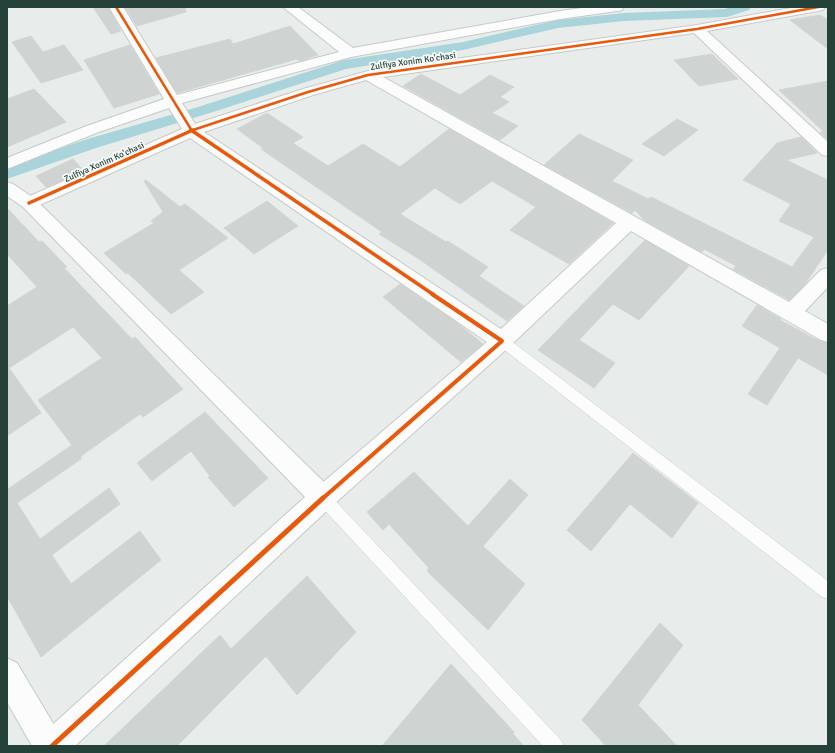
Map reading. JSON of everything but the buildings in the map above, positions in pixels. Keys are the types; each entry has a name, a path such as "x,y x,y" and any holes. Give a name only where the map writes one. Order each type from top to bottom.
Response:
{"street":[{"path":"116,7 191,132 502,341"},
{"path":"290,7 350,53"},
{"path":"547,7 560,15"},
{"path":"7,164 90,130 173,101 350,53 560,15 617,7"},
{"name":"Zulfiya Xonim Ko'chasi","path":"29,203 191,132 308,92 368,75 697,29 818,7"},
{"path":"697,29 828,151"},
{"path":"368,75 828,334"},
{"path":"7,188 29,203 323,498"},
{"path":"52,746 323,498 502,341 629,222"},
{"path":"791,313 828,275"},
{"path":"7,673 49,746"}],"lane":[{"path":"502,341 828,591"},
{"path":"323,498 555,746"}],"waterway":[{"path":"7,173 90,144 204,110 344,65 463,46 558,24 624,17 727,13 744,7"}],"cycle path":[{"path":"52,746 323,498 502,341 191,131 116,7"},
{"path":"29,203 191,131 308,92 368,75 697,29 818,7"}]}
